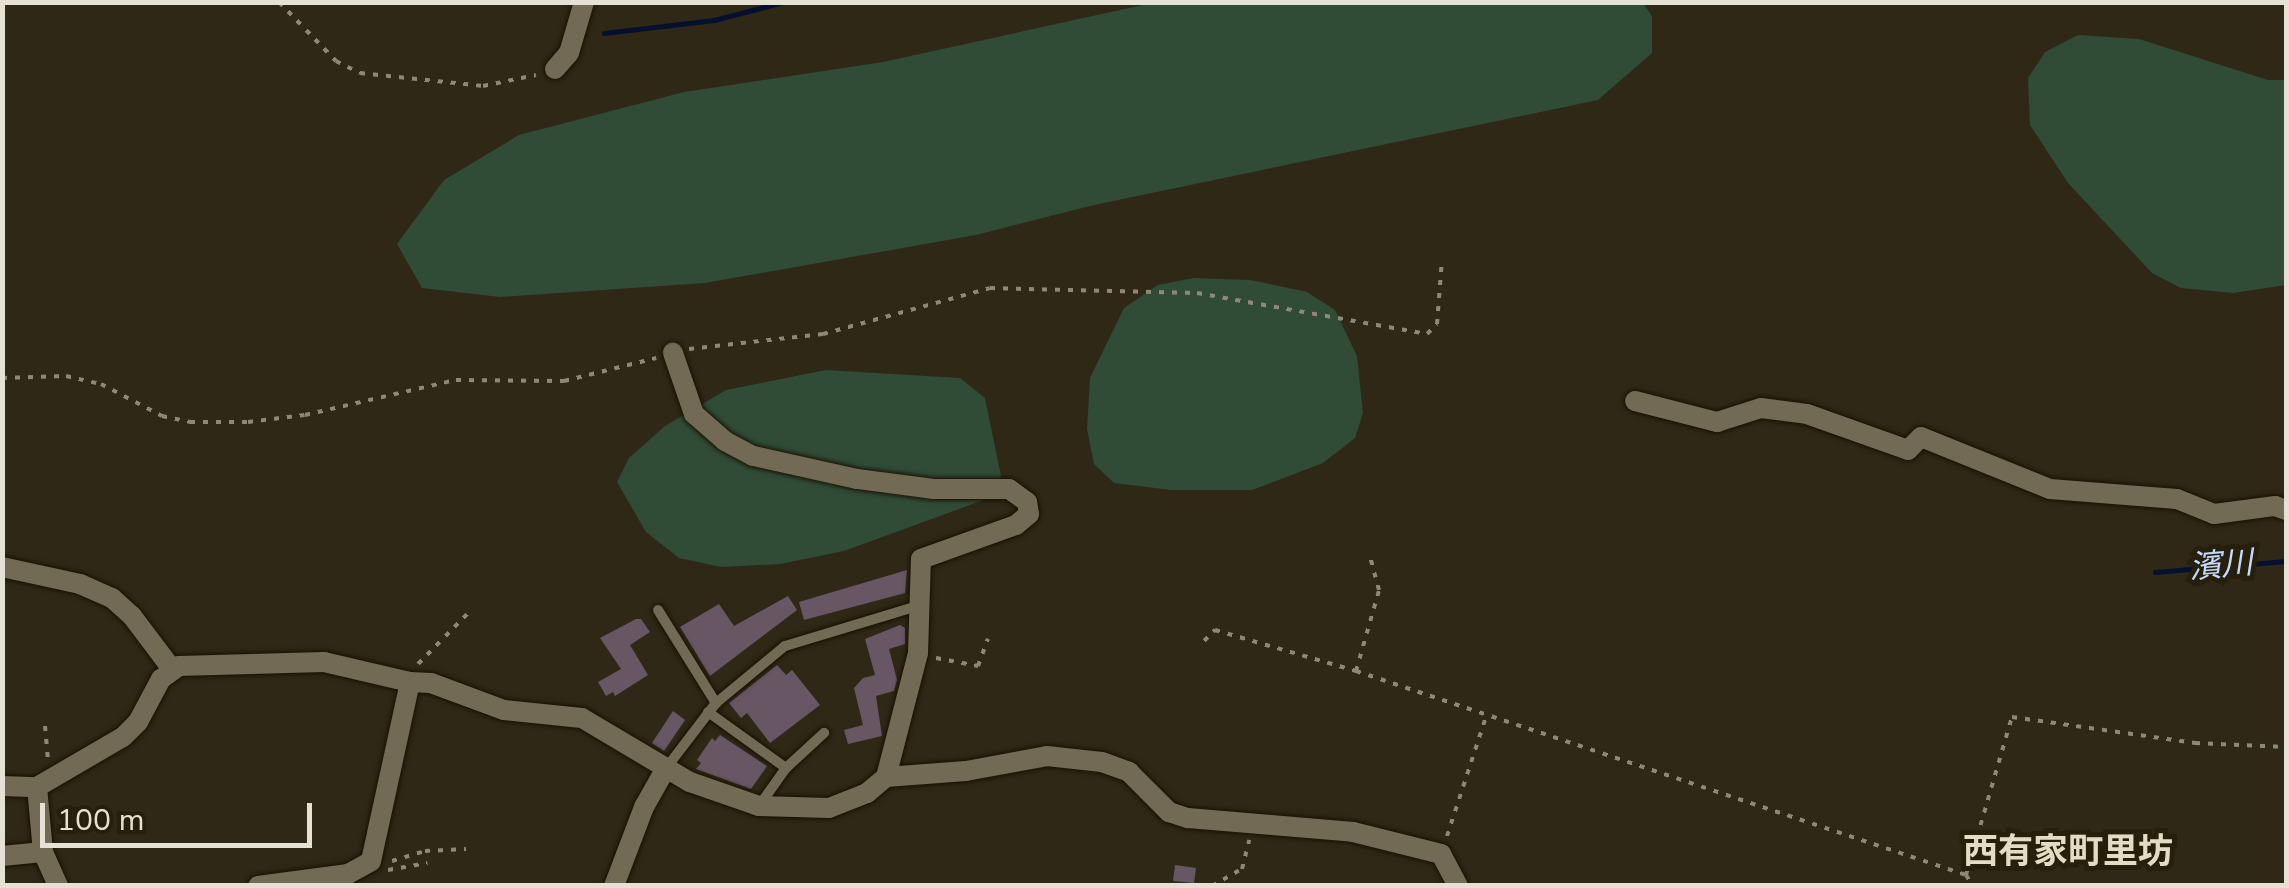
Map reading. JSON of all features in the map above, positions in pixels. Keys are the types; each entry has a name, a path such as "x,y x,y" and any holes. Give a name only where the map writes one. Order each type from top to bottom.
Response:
{"street":[{"path":"555,69 569,53 584,2"},
{"path":"673,353 694,414 725,441 753,456 856,480 934,490 1009,489 1023,497 1029,508 1026,520 922,559 918,653 886,778"},
{"path":"1635,400 1718,422 1760,408 1807,414 1908,450 1922,437 2050,489 2177,499 2214,514 2275,506 2286,510"},
{"path":"2,567 80,584 112,598 132,616 172,668"},
{"path":"2,786 44,785 132,730 161,678 172,668 223,662 324,662 410,682 431,683 504,710 582,718 690,782 759,806 829,808 867,793 886,778 1072,756 1128,772 1169,812 1251,824 1353,832 1441,854 1458,886"},
{"path":"258,886 366,865 410,682"},
{"path":"614,886 644,808 666,768"},
{"path":"44,785 43,852 58,886"},
{"path":"2,856 43,852"}],"lane":[{"path":"666,768 712,708 785,646 922,604"},
{"path":"658,610 712,708 786,768"},
{"path":"759,806 786,768 824,733"}],"path":[{"path":"279,2 336,61 360,73 483,86 555,69"},
{"path":"2,378 66,376 100,384 162,416 190,422 248,422 305,415 456,380 564,381 719,343 824,334 990,288 1196,293 1427,334 1437,324 1442,258"},
{"path":"1356,672 1379,590 1370,556"},
{"path":"410,682 416,666 471,610"},
{"path":"1204,641 1216,630 1356,672 1966,875 1972,886"},
{"path":"918,653 978,666 988,639"},
{"path":"1441,854 1486,717"},
{"path":"1966,875 2012,718 2195,743 2286,747"},
{"path":"44,785 45,726"},
{"path":"1212,886 1242,869 1251,824"},
{"path":"366,865 425,851 466,849"},
{"path":"366,865 427,864"}],"green space":[{"path":"1152,3 1643,3 1652,16 1652,53 1598,100 1094,205 976,235 705,283 500,297 422,288 397,244 444,180 519,135 684,92 883,62"},
{"path":"2078,35 2139,39 2268,80 2286,80 2286,285 2233,293 2181,288 2152,273 2068,183 2030,125 2028,78 2045,52"},
{"path":"1193,278 1251,280 1307,292 1335,310 1357,356 1363,413 1355,438 1323,463 1252,490 1171,490 1114,483 1094,464 1087,429 1090,378 1124,308 1158,285"},
{"path":"826,370 960,378 985,398 1001,476 981,501 844,551 780,564 721,567 679,558 646,532 617,482 629,458 665,426 726,390"}],"building":[{"path":"907,570 905,593 804,620 799,602"},
{"path":"788,596 797,610 710,676 680,627 719,604 734,626"},
{"path":"641,619 650,632 630,645 648,675 615,696 613,692 606,696 598,682 621,669 600,638"},
{"path":"900,625 905,628 905,644 889,649 897,680 894,691 876,696 882,736 848,744 844,730 863,725 854,688 863,678 875,675 865,639"},
{"path":"777,665 786,675 792,670 820,705 770,743 747,713 741,718 729,703"},
{"path":"673,711 685,720 664,751 652,743"},
{"path":"720,735 767,766 751,789 696,769 701,763 697,760 712,738 715,741"},
{"path":"1175,865 1196,868 1194,883 1173,881"}],"waterway":[{"path":"604,33 714,20 783,2"},
{"name":"濱川","path":"2155,572 2286,561"}],"district":[{"name":"西有家町里坊","path":"2068,852"}]}
